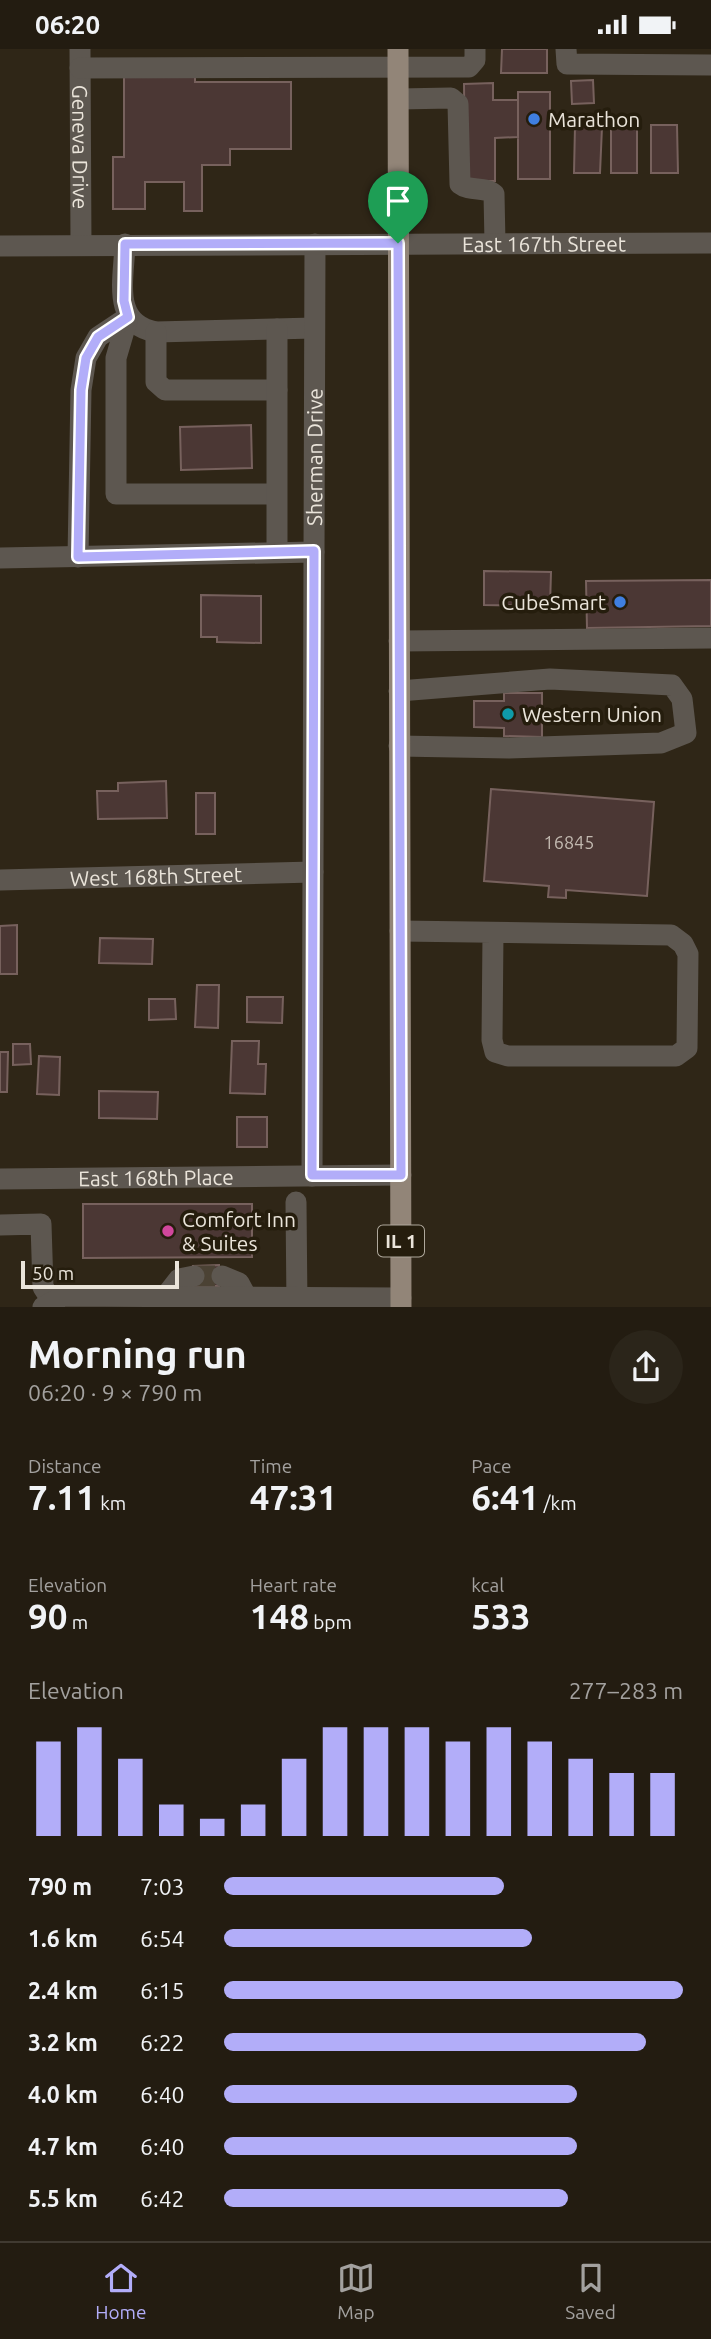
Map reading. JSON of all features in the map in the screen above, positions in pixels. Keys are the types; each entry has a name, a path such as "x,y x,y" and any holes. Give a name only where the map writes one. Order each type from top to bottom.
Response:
{"main road":[{"name":"IL 1","path":"398,58 401,1302"}],"street":[{"path":"80,59 398,58 469,67 475,60 475,49"},
{"path":"566,49 567,64 711,65"},
{"name":"Geneva Drive","path":"80,59 81,244"},
{"path":"398,99 451,98 458,104 460,184 466,188 494,194 495,243"},
{"name":"Sherman Drive","path":"312,1175 315,243"},
{"name":"East 167th Street","path":"0,246 711,243"},
{"path":"125,244 124,301 128,317 135,327 156,332 314,328"},
{"path":"128,317 116,358 116,494 276,494"},
{"path":"78,557 81,390 86,358 98,337 128,317"},
{"path":"277,329 277,552"},
{"path":"156,332 156,382 165,390 277,390"},
{"path":"0,558 314,551"},
{"path":"399,641 711,638"},
{"path":"399,691 550,679 672,685 682,699 686,733 661,743 399,746"},
{"name":"West 168th Street","path":"0,880 313,872"},
{"path":"400,931 671,935 683,944 688,954 687,1048 676,1056 508,1056 495,1052 492,1040 493,933"},
{"name":"East 168th Place","path":"0,1179 401,1175"},
{"path":"296,1202 297,1303"},
{"path":"0,1225 41,1224 43,1287 48,1304 63,1296 247,1298 297,1303 401,1302"},
{"path":"165,1297 178,1279 194,1276"},
{"path":"222,1276 239,1283 247,1298"}],"building":[{"path":"502,49 547,49 547,73 501,73"},
{"path":"124,73 195,73 195,82 291,82 291,149 230,149 230,165 202,165 202,211 184,211 184,182 145,182 145,209 113,209 113,157 124,157"},
{"path":"593,80 594,103 572,104 571,81"},
{"name":"Marathon","path":"493,83 493,100 518,100 518,137 495,138 495,181 465,181 464,84"},
{"name":"Marathon","path":"518,92 550,92 550,179 518,179"},
{"path":"651,125 677,125 678,173 651,173"},
{"path":"575,126 602,127 600,173 574,173"},
{"path":"611,126 637,127 637,173 611,173"},
{"path":"251,425 252,468 181,470 180,427"},
{"path":"484,571 551,572 550,606 484,605"},
{"path":"711,580 711,626 587,628 586,581"},
{"path":"201,595 261,596 261,643 217,642 217,637 201,637"},
{"name":"Western Union","path":"504,693 542,693 542,737 504,736 504,728 474,727 474,701 504,701"},
{"path":"166,781 167,818 98,819 97,791 118,791 118,783"},
{"path":"491,789 654,802 647,896 566,890 566,898 548,897 549,886 484,881"},
{"path":"196,793 215,793 215,834 196,834"},
{"path":"17,925 17,974 0,974 0,926"},
{"path":"100,938 153,939 152,964 99,963"},
{"path":"197,985 219,985 218,1028 195,1027"},
{"path":"247,997 283,997 282,1023 247,1022"},
{"path":"149,999 175,999 176,1019 149,1020"},
{"path":"232,1041 259,1041 258,1064 266,1064 265,1094 230,1093"},
{"path":"13,1044 30,1044 31,1064 13,1065"},
{"path":"0,1052 8,1052 7,1092 0,1092"},
{"path":"39,1056 60,1057 59,1095 37,1094"},
{"path":"99,1091 158,1092 157,1119 99,1118"},
{"path":"237,1117 267,1117 267,1147 237,1147"},
{"name":"Comfort Inn & Suites","path":"83,1204 252,1204 252,1257 83,1258"},
{"path":"219,1265 219,1286 193,1286 193,1266"}],"tunnel":[{"path":"194,1276 222,1276"}],"place":[{"name":"Marathon","path":"534,119"},
{"name":"CubeSmart","path":"620,602"},
{"name":"Western Union","path":"508,714"},
{"name":"Comfort Inn & Suites","path":"168,1231"}],"route":[{"path":"398,243 401,1175 312,1175 314,551 78,557 81,390 86,358 98,337 128,317 124,301 125,244 398,243"}]}
